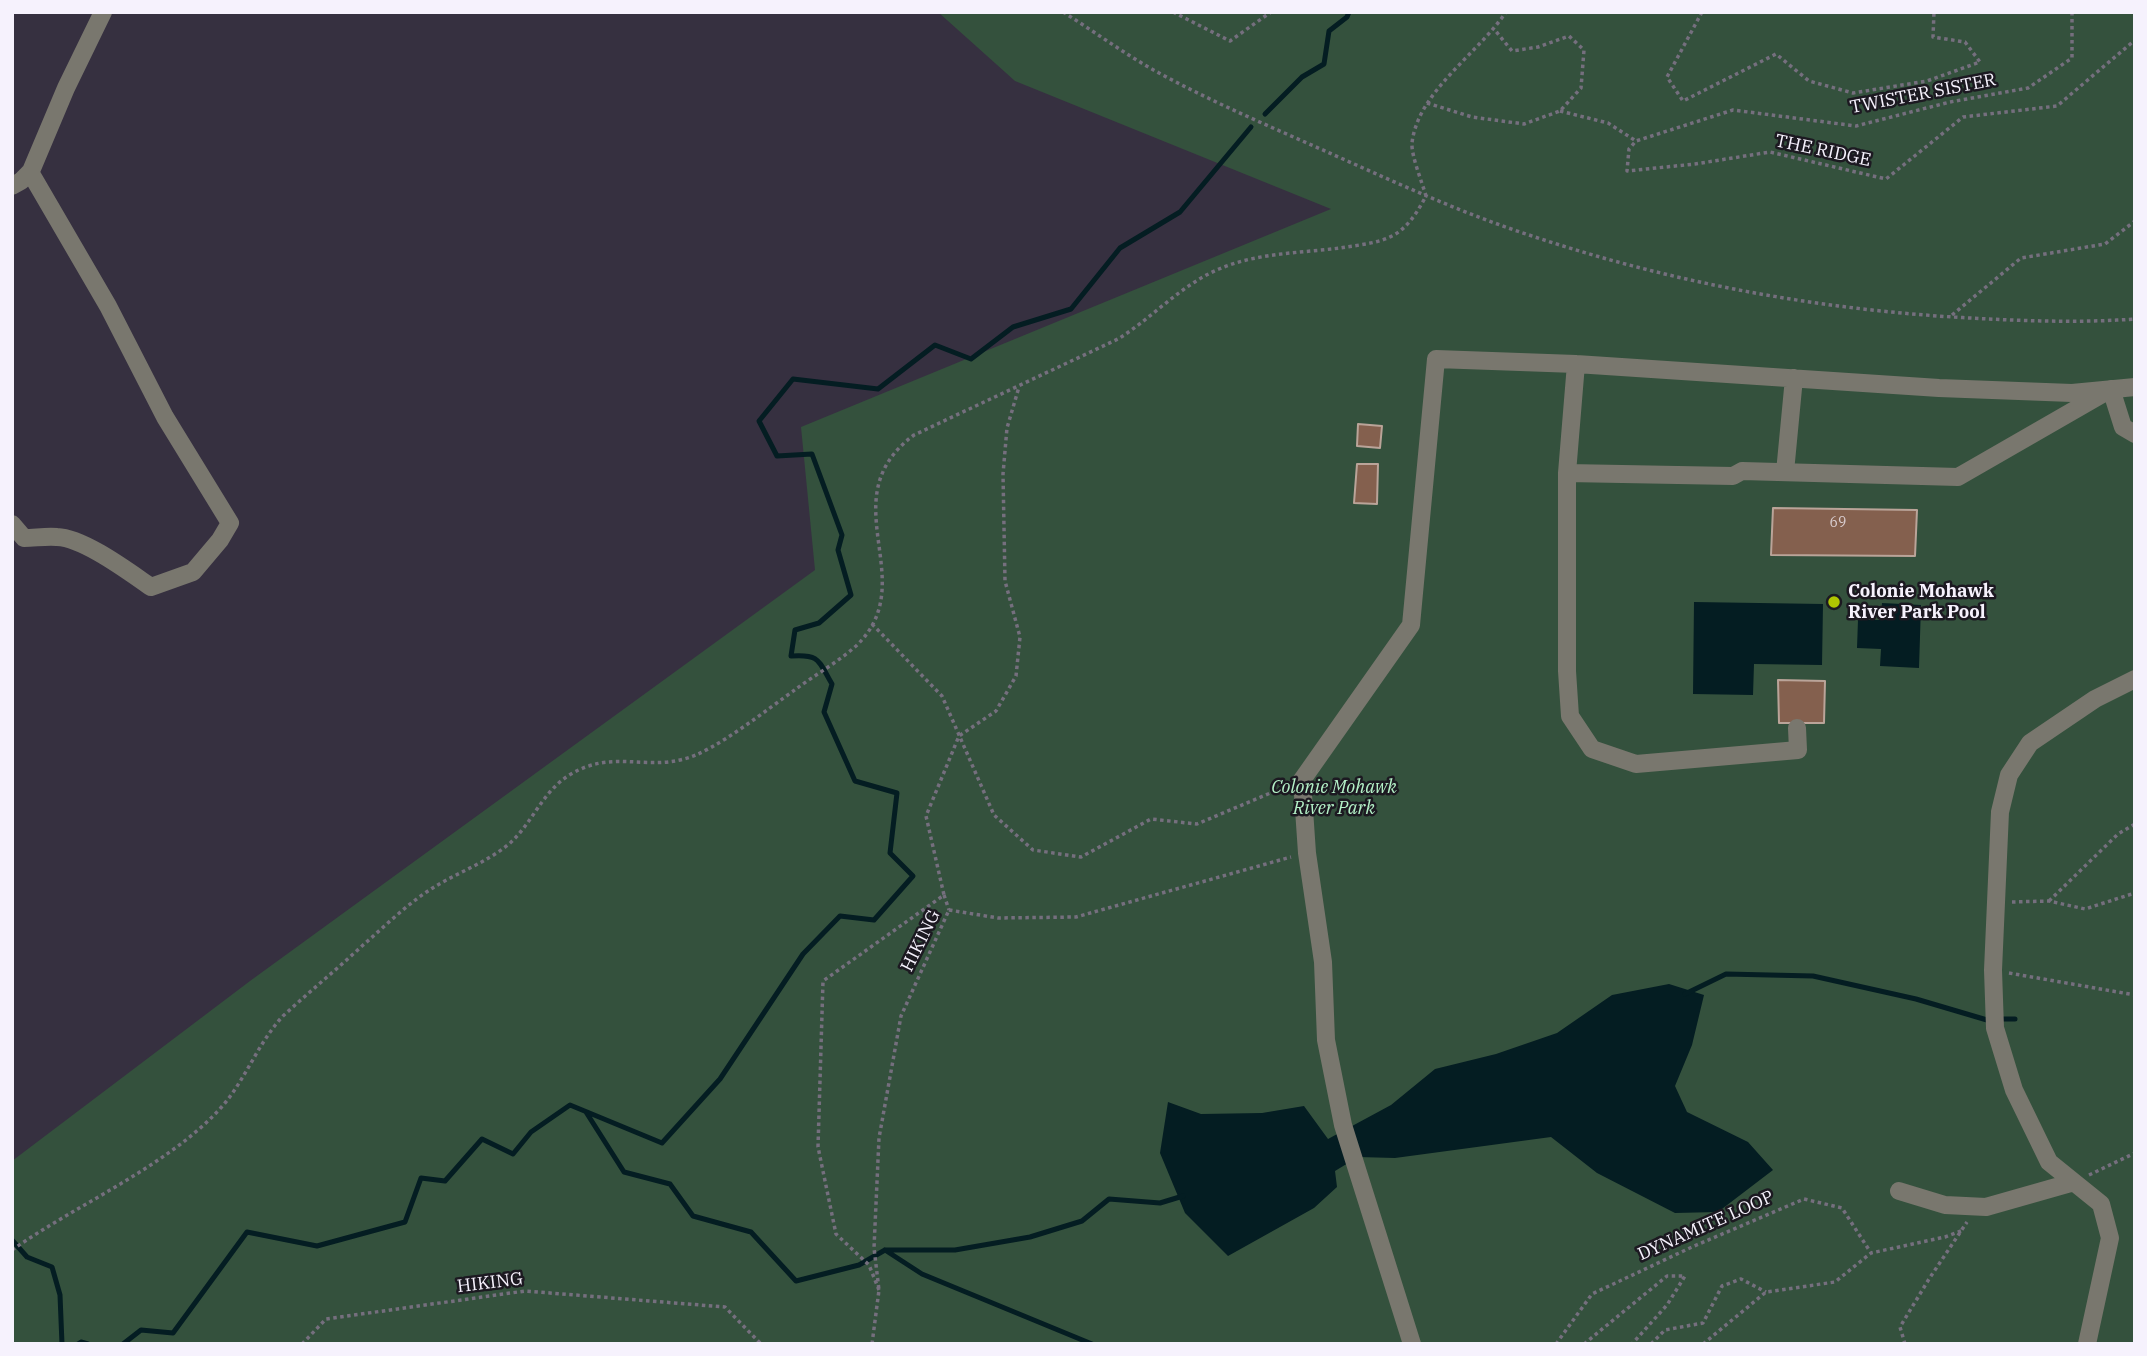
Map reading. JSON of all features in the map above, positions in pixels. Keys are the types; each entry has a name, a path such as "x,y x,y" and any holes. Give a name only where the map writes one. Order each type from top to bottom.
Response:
{"street":[{"path":"12,186 30,172 66,88 103,12"},
{"path":"12,524 24,538 59,536 87,547 114,560 151,587 193,572 220,540 230,523 165,417 108,306 30,172"},
{"path":"1412,1344 1343,1125 1326,1040 1323,962 1307,853 1302,780 1411,625 1436,359 1576,364 1939,388 2072,393 2135,387"},
{"path":"1576,364 1567,473 1567,671 1570,716 1592,749 1636,764 1798,750 1797,728"},
{"path":"1785,472 1794,378"},
{"path":"1567,473 1733,475 1742,471 1958,477 2110,389"},
{"path":"2110,389 2123,427 2135,434"},
{"path":"2087,1344 2110,1238 2101,1203 2049,1162 2014,1090 1995,1028 1993,970 2000,813 2010,775 2030,743 2095,699 2135,679"},
{"path":"1899,1191 1945,1205 1986,1207 2074,1182"}],"path":[{"path":"1063,12 1158,73 1276,129 1426,195 1530,236 1614,260 1723,287 1837,307 1951,317 2049,321 2135,318"},
{"path":"1173,12 1230,41 1271,12"},
{"path":"12,1250 151,1163 214,1116 283,1016 417,899 509,844 526,826 543,798 569,775 590,765 607,761 656,763 694,756 858,644 872,624 883,591 875,507 877,484 894,453 914,435 1118,340 1185,288 1218,270 1250,260 1360,245 1393,236 1412,218 1426,195 1412,145 1422,110 1506,12"},
{"name":"TWISTER SISTER","path":"1702,12 1667,77 1684,101 1776,54 1809,81 1853,93 1927,81 1980,62 1965,43 1933,37 1934,12"},
{"name":"TWISTER SISTER","path":"1636,141 1733,110 1856,126 1950,102 2028,88 2072,58 2072,12"},
{"path":"1427,103 1472,117 1524,124 1560,111 1581,88 1584,50 1569,36 1538,47 1512,51 1494,29"},
{"name":"THE RIDGE","path":"1636,141 1629,149 1628,172 1770,152 1886,179 1963,117 2057,106 2135,40"},
{"path":"1560,111 1608,123 1636,141"},
{"path":"1951,317 2021,258 2105,244 2135,221"},
{"path":"949,910 926,816 959,736 996,711 1016,676 1020,637 1005,581 1003,474 1007,428 1019,387"},
{"path":"872,624 942,696 994,816 1033,850 1081,857 1151,819 1197,824 1302,780"},
{"path":"2049,901 2118,834 2135,824"},
{"name":"HIKING","path":"872,1344 879,1290 874,1248 879,1138 901,1016 949,910 998,918 1076,917 1307,853"},
{"path":"1996,902 2049,901 2085,909 2135,893"},
{"path":"879,1290 869,1265 836,1234 818,1146 823,981 944,895"},
{"path":"1993,970 2135,995"},
{"path":"2074,1182 2135,1153"},
{"name":"DYNAMITE LOOP","path":"1556,1344 1592,1294 1804,1199 1842,1208 1871,1253"},
{"path":"1905,1344 1900,1327 1928,1279 1978,1207"},
{"path":"1703,1344 1766,1292 1835,1282 1871,1253 1961,1231"},
{"name":"DYNAMITE LOOP","path":"1584,1344 1667,1276 1685,1276 1667,1306 1632,1344"},
{"path":"1651,1344 1665,1330 1703,1323 1722,1286 1741,1279 1766,1292"},
{"name":"HIKING","path":"302,1344 326,1319 525,1291 725,1307 761,1344"}],"green space":[{"name":"Colonie Mohawk River Park","path":"938,12 2135,12 2135,1344 12,1344 12,1161 250,981 815,570 801,427 1331,209 1015,81"}],"shaded area":[{"path":"1694,602 1823,604 1822,665 1754,664 1753,695 1693,694"},
{"path":"1882,603 1921,605 1919,668 1880,666 1881,649 1857,648 1858,620 1881,620"},
{"path":"1669,984 1704,995 1692,1045 1675,1086 1687,1112 1748,1142 1773,1170 1718,1212 1675,1213 1597,1173 1551,1137 1395,1158 1358,1157 1335,1171 1337,1187 1314,1208 1228,1256 1185,1213 1160,1153 1168,1102 1201,1114 1262,1113 1304,1106 1328,1139 1391,1105 1435,1069 1496,1054 1557,1033 1612,995"}],"building":[{"path":"1358,424 1382,426 1380,448 1357,446"},
{"path":"1357,464 1378,464 1377,504 1354,503"},
{"path":"1773,508 1917,510 1915,556 1771,555"},
{"path":"1778,680 1825,681 1824,723 1779,723"}],"waterway":[{"path":"1265,114 1302,77 1324,64 1329,31 1347,17 1349,12"},
{"path":"123,1344 141,1330 173,1333 247,1232 317,1246 405,1222 421,1178 445,1181 482,1139 513,1154 531,1132 570,1105 662,1143 720,1079 803,954 840,916 874,920 913,876 890,853 897,793 855,781 824,712 832,684 817,660 808,656 791,656 795,630 819,623 851,595 838,550 842,535 812,454 777,456 759,421 793,379 878,389 935,345 971,359 1013,327 1071,309 1120,248 1180,212 1251,127"},
{"path":"1685,994 1726,974 1813,976 1916,999 1987,1020"},
{"path":"2002,1019 2015,1019"},
{"path":"586,1112 624,1172 670,1184 693,1216 751,1232 796,1281 859,1265 885,1250 955,1250 1030,1237 1082,1221 1109,1199 1160,1203 1183,1196"},
{"path":"12,1240 27,1257 52,1267 60,1295 62,1344"},
{"path":"885,1250 922,1274 1092,1344"},
{"path":"78,1344 88,1344"}],"place":[{"name":"Colonie Mohawk River Park Pool","path":"1834,602"}]}
